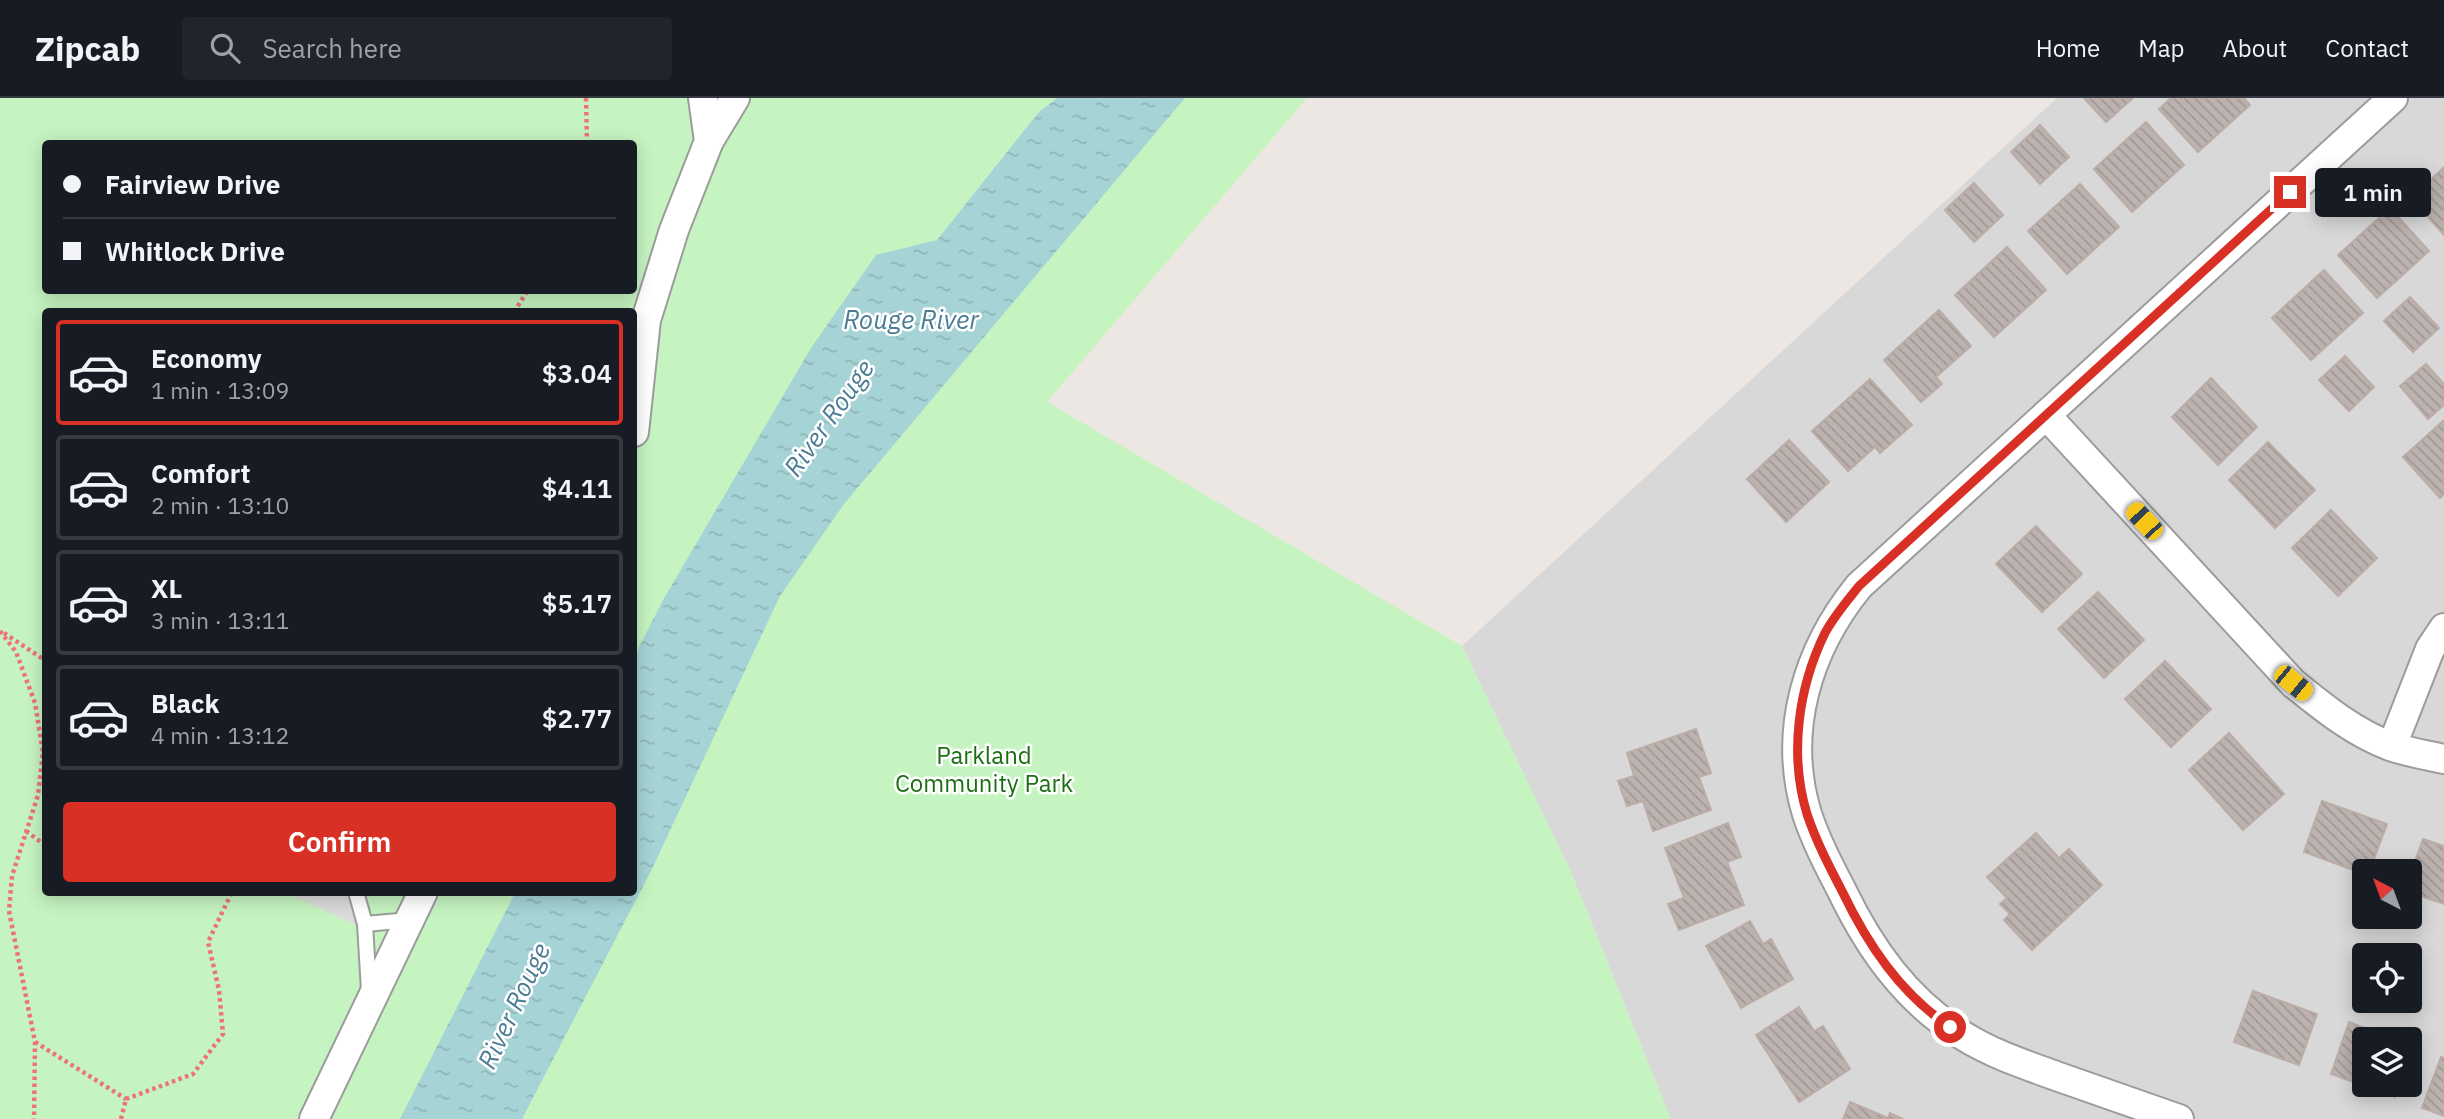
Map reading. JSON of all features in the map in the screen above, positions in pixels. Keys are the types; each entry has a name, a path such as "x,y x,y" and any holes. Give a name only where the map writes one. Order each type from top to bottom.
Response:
{"street":[{"path":"703,98 709,141"},
{"path":"637,404 646,320 674,230 709,141 735,98"},
{"path":"2179,1119 2003,1057 1963,1036 1936,1017 1902,986 1881,960 1857,922 1816,840 1806,811 1797,751 1806,681 1825,634 1859,586 2393,98"},
{"path":"2046,415 2293,683 2337,718 2392,746 2444,759"},
{"path":"2392,746 2430,649 2444,628"},
{"path":"314,1119 421,896"}],"lane":[{"path":"357,896 365,924 369,1004"},
{"path":"365,924 410,920"}],"path":[{"path":"586,98 587,140"},
{"path":"0,630 42,658"},
{"path":"0,630 16,652 35,703 42,746"},
{"path":"34,1119 35,1042 9,911 12,876 38,795 42,761"},
{"path":"26,831 42,843"},
{"path":"126,1099 193,1074 223,1034 219,990 208,942 230,896"},
{"path":"35,1042 126,1099"},
{"path":"121,1119 126,1099"}],"shaded area":[{"path":"2057,98 2444,98 2444,1119 1671,1119 1570,870 1462,646"},
{"path":"293,896 370,896 356,925"}],"green space":[{"name":"Parkland Community Park","path":"0,98 1307,98 1047,402 1462,646 1570,870 1671,1119 0,1119"}],"water":[{"name":"Rouge River","path":"1057,98 1185,98 844,504 780,596 651,871 522,1119 400,1119 513,896 637,896 637,651 663,600 811,348 876,255 937,240 1039,112"}],"building":[{"path":"2084,98 2133,98 2106,122"},
{"path":"2171,98 2244,98 2250,105 2198,152 2159,109"},
{"path":"2146,122 2184,165 2132,212 2094,169"},
{"path":"2040,125 2069,157 2040,184 2011,152"},
{"path":"2444,167 2444,235 2411,198"},
{"path":"1974,183 2003,215 1974,242 1945,210"},
{"path":"2080,184 2119,227 2067,274 2028,231"},
{"path":"2390,208 2429,251 2377,298 2338,255"},
{"path":"2007,247 2046,290 1994,337 1955,295"},
{"path":"2324,270 2363,313 2311,360 2272,318"},
{"path":"2410,297 2439,328 2413,352 2384,321"},
{"path":"1939,310 1971,346 1936,377 1942,384 1921,402 1884,360"},
{"path":"2345,356 2374,387 2349,411 2319,380"},
{"path":"2426,364 2444,384 2444,405 2428,419 2400,386"},
{"path":"2211,378 2257,427 2218,465 2172,417"},
{"path":"1870,379 1912,425 1880,453 1875,447 1848,471 1812,431"},
{"path":"2444,420 2444,494 2440,498 2403,457"},
{"path":"1789,440 1829,482 1786,522 1747,479"},
{"path":"2268,442 2315,490 2275,528 2229,480"},
{"path":"2331,510 2377,558 2338,596 2292,548"},
{"path":"2036,526 2082,574 2042,612 1996,564"},
{"path":"2098,592 2144,640 2104,678 2058,629"},
{"path":"2165,661 2211,709 2171,747 2125,699"},
{"path":"1696,729 1711,773 1699,777 1711,810 1653,831 1643,801 1627,806 1618,781 1634,776 1627,753"},
{"path":"2229,733 2284,794 2243,830 2189,770"},
{"path":"2322,801 2387,824 2374,859 2352,859 2352,870 2304,852"},
{"path":"1728,823 1741,857 1727,862 1744,905 1679,930 1668,904 1684,898 1665,848"},
{"path":"2036,833 2059,858 2069,849 2102,885 2032,950 2004,920 2010,914 2000,904 2007,898 1987,877"},
{"path":"2423,839 2444,846 2444,904 2422,896 2422,859 2416,859"},
{"path":"1750,921 1763,944 1771,939 1793,979 1741,1008 1706,946"},
{"path":"2253,991 2317,1014 2299,1065 2234,1042"},
{"path":"1799,1007 1814,1031 1823,1026 1850,1069 1799,1102 1756,1035"},
{"path":"2349,1022 2362,1027 2352,1027 2352,1082 2331,1074"},
{"path":"2441,1057 2444,1058 2444,1116 2422,1108"},
{"path":"1850,1102 1888,1118 1890,1113 1903,1119 1843,1119"}],"route":[{"path":"1950,1027 1902,986 1881,960 1857,922 1816,840 1806,811 1797,751 1799,721 1806,681 1825,634 1859,586 2290,192"}],"water label":[{"name":"River Rouge","path":"829,418"},
{"name":"River Rouge","path":"514,1006"}]}
